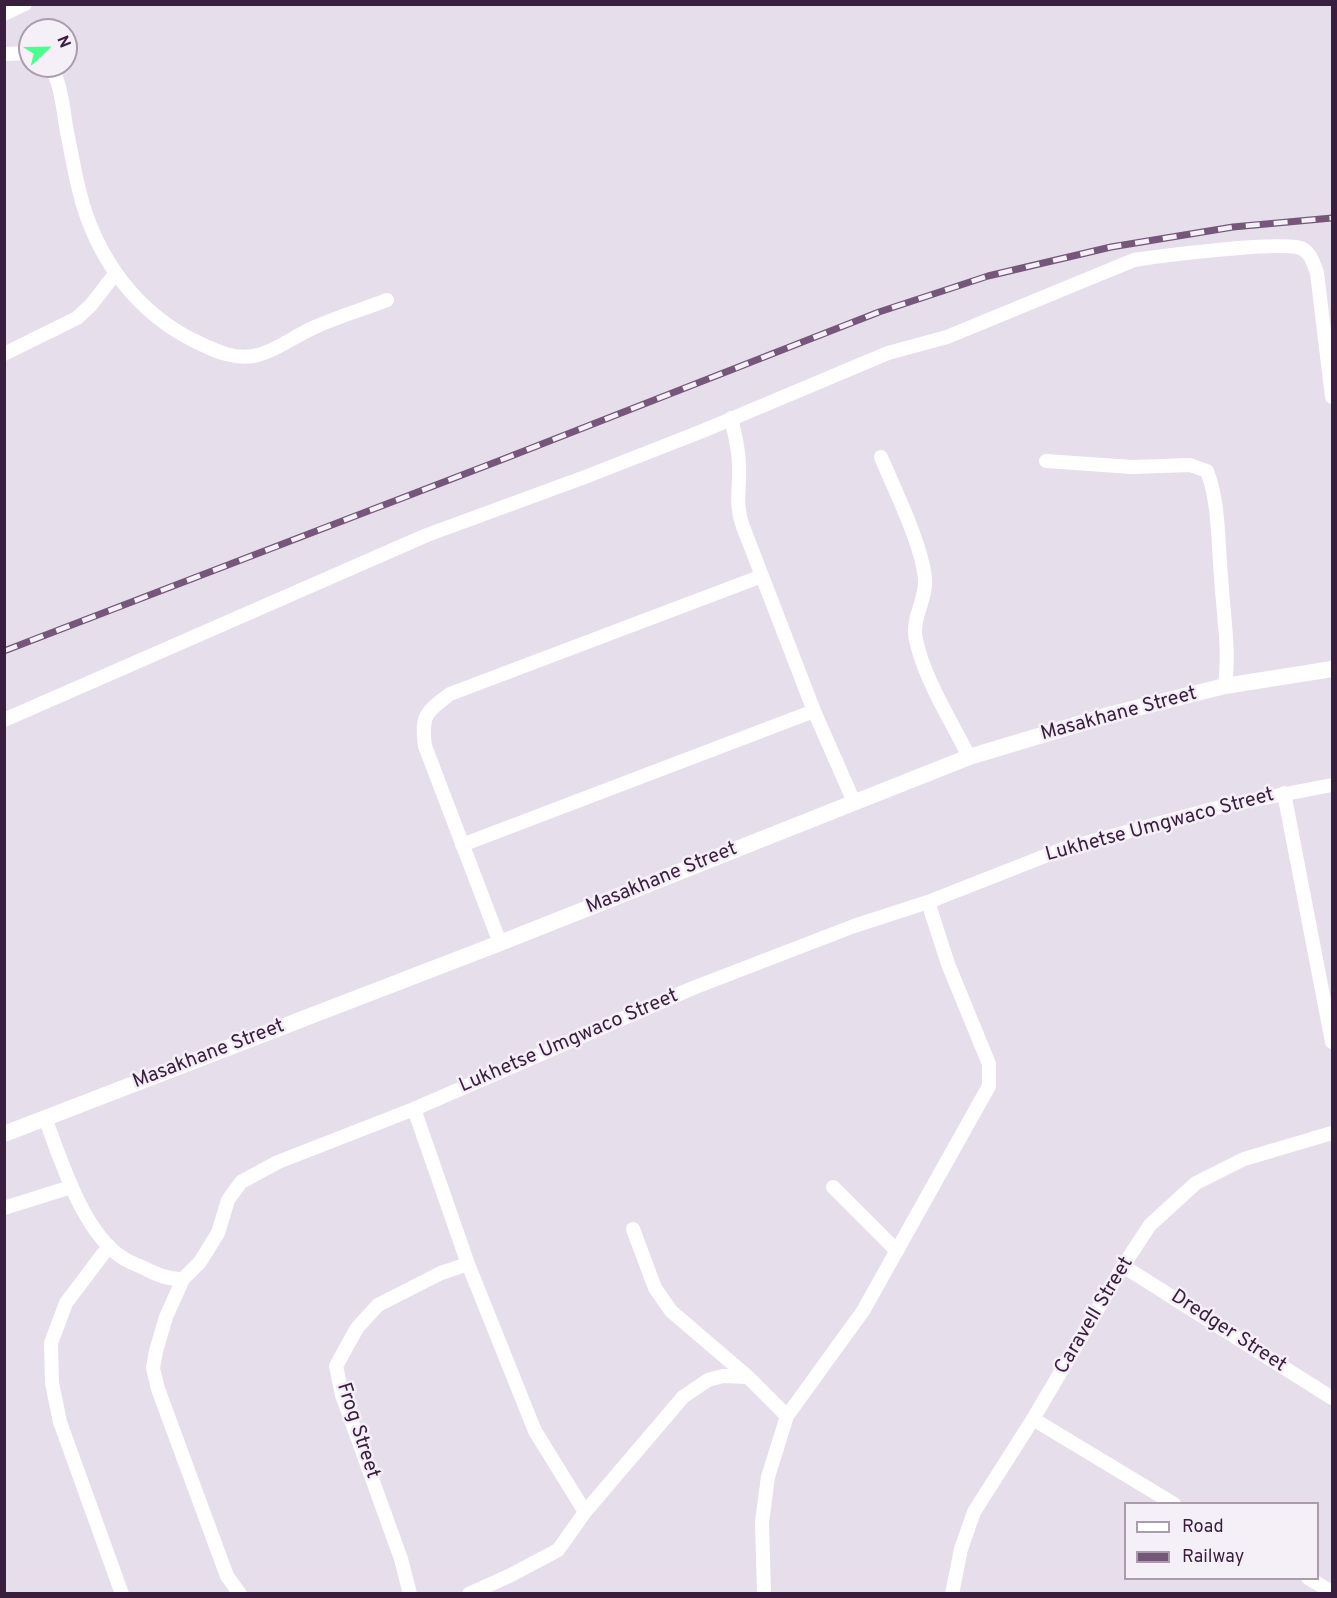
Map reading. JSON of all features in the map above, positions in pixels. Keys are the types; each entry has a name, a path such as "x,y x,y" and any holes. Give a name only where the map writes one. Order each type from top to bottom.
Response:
{"street":[{"path":"4,14 26,4"},
{"path":"54,78 63,106 84,208 100,250 115,274 135,297 175,331 220,353 236,357 254,356 270,351 317,326 387,300"},
{"path":"4,720 427,535 585,477 888,353 947,337 1134,260 1174,254 1272,247 1296,247 1304,250 1313,260 1317,273 1332,397"},
{"path":"4,354 77,318 92,305 115,274"},
{"path":"731,418 738,447 737,507 814,711 854,802"},
{"path":"881,457 922,558 925,581 914,626 916,641 932,683 969,757"},
{"path":"1046,461 1132,466 1190,465 1207,471 1213,487 1219,548 1227,666 1225,686"},
{"path":"500,944 425,746 423,726 430,709 450,694 762,576"},
{"name":"Masakhane Street","path":"4,1134 500,944 969,757 1112,714 1225,686 1332,669"},
{"path":"462,845 814,711"},
{"name":"Lukhetse Umgwaco Street","path":"240,1593 227,1576 158,1389 153,1368 166,1317 183,1279 200,1262 218,1233 228,1200 241,1182 278,1162 414,1109 693,988 854,926 928,902 1063,849 1159,822 1284,793 1332,785"},
{"path":"1284,793 1332,1042"},
{"path":"764,1593 762,1522 768,1477 788,1416 863,1311 989,1086 989,1064 948,964 928,902"},
{"path":"414,1109 468,1263 535,1431 585,1512"},
{"path":"45,1118 71,1187 95,1229 122,1257 154,1274 173,1280 183,1279"},
{"name":"Caravell Street","path":"952,1593 961,1549 974,1512 1150,1225 1196,1183 1244,1159 1332,1133"},
{"path":"4,1208 71,1187"},
{"path":"833,1187 897,1251"},
{"path":"633,1229 655,1288 672,1311 748,1377 788,1416"},
{"path":"109,1245 66,1303 51,1343 52,1383 60,1422 122,1593"},
{"name":"Frog Street","path":"410,1593 401,1559 342,1395 336,1366 357,1328 378,1305 441,1273 468,1263"},
{"name":"Dredger Street","path":"1123,1266 1332,1398"},
{"path":"469,1593 509,1576 558,1550 585,1512 683,1397 708,1380 723,1376 748,1377"},
{"path":"1033,1419 1172,1502"},
{"path":"1311,1580 1332,1592"}],"railway":[{"path":"4,651 879,312 988,276 1111,247 1233,227 1332,218"}]}
